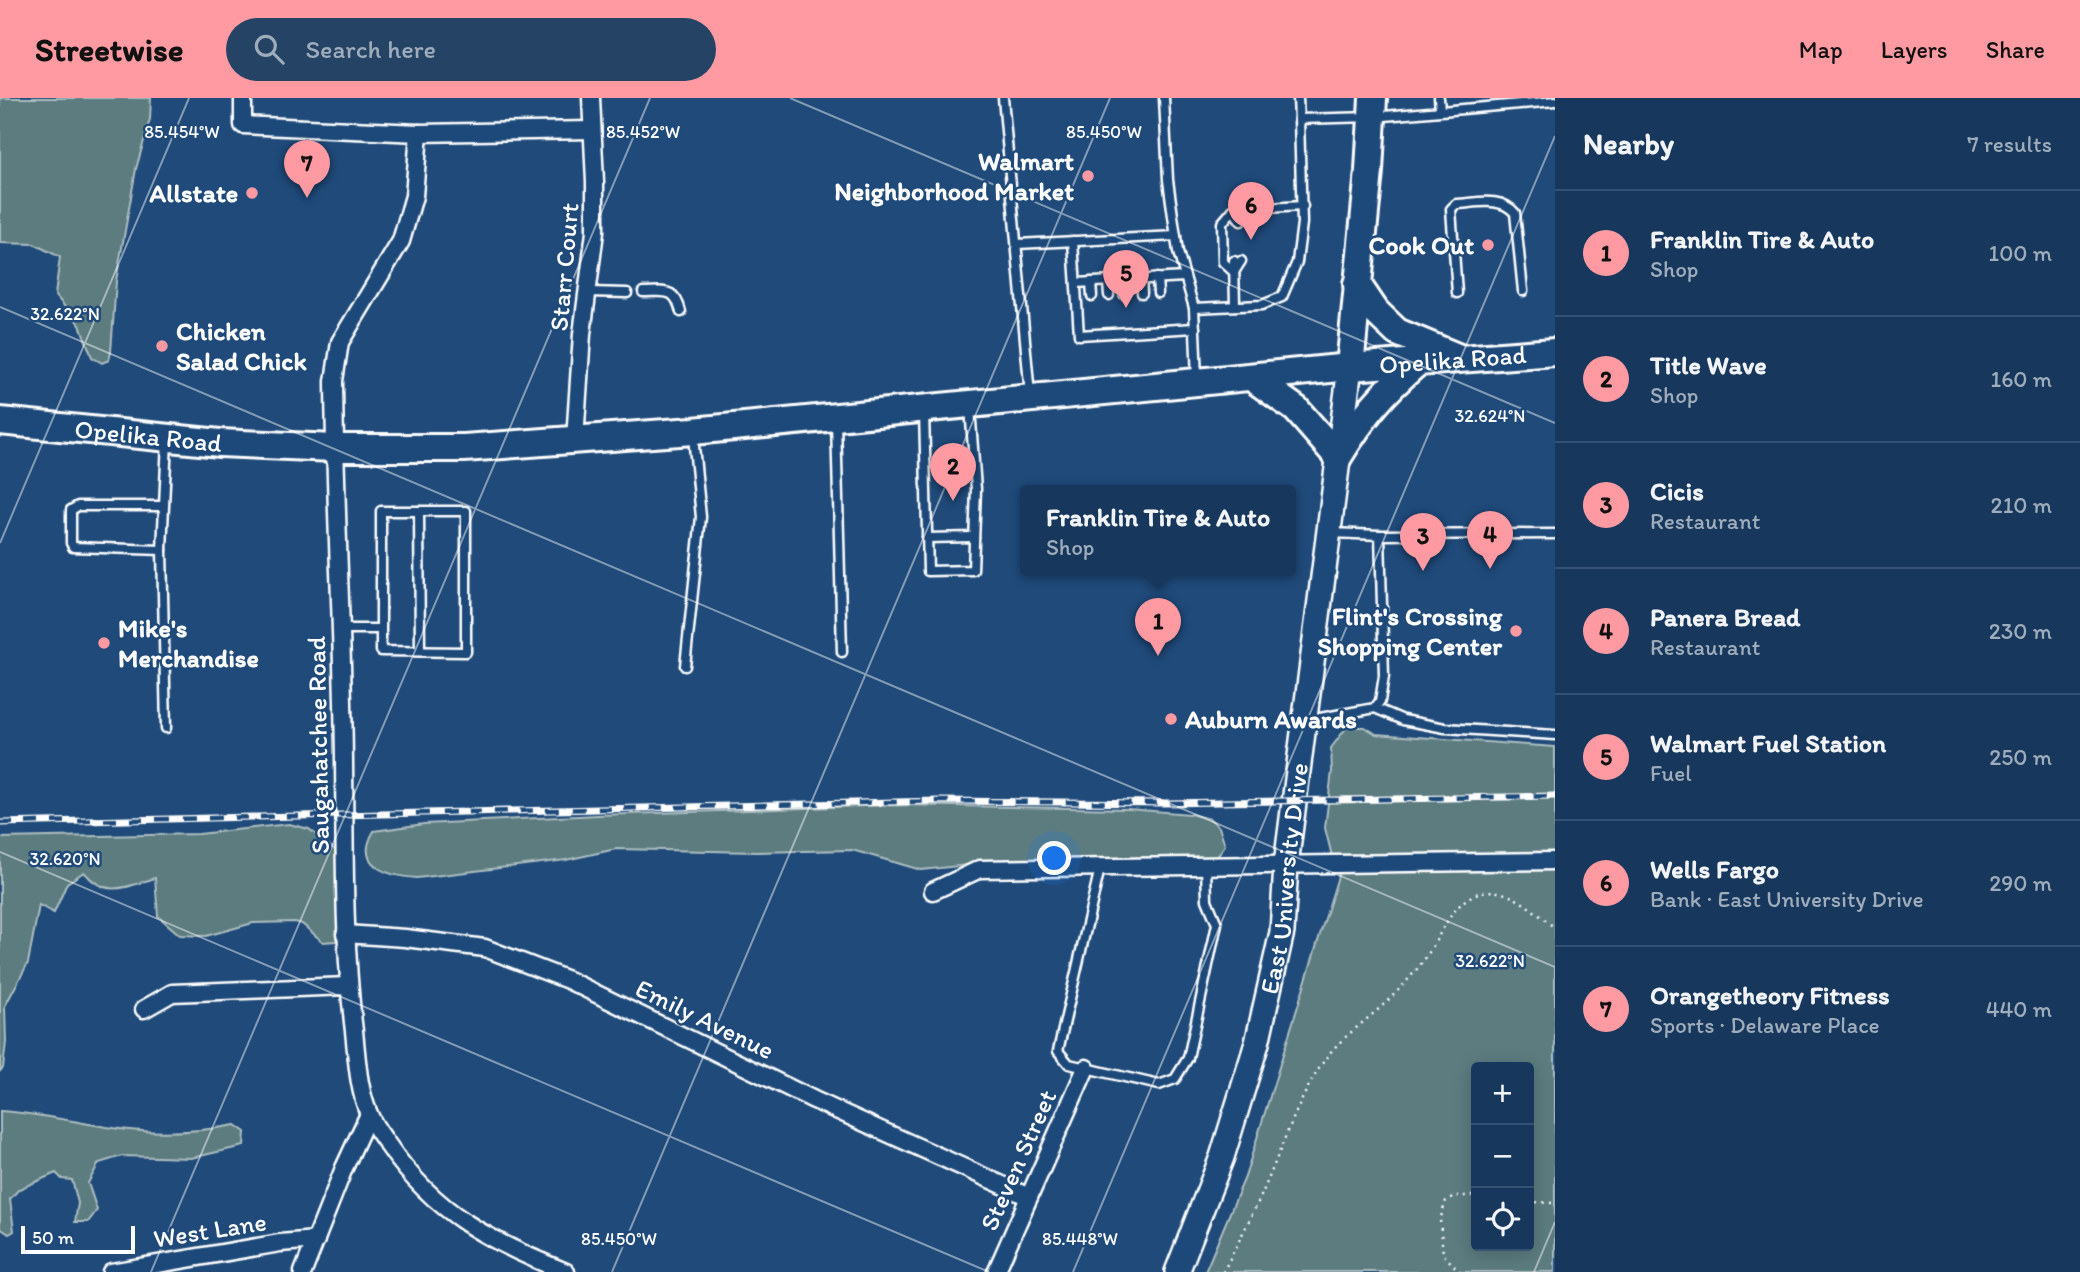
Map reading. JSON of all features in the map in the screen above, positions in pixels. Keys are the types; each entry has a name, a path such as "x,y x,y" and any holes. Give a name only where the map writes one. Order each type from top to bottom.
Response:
{"main road":[{"name":"East University Drive","path":"1177,1272 1222,1157 1257,1043 1282,932 1286,865 1350,367 1373,107"},
{"path":"1357,284 1376,312 1397,332 1462,359"},
{"name":"Opelika Road","path":"0,421 167,438 298,446 464,448 693,431 1350,367 1555,352"},
{"path":"1251,377 1296,409 1338,457 1360,421 1377,400 1418,362"}],"street":[{"path":"243,98 243,125 419,133 592,130"},
{"name":"Starr Court","path":"575,440 582,334 596,222 590,98"},
{"name":"Saugahatchee Road","path":"419,133 414,196 401,241 340,342 334,381 345,934 359,1077 369,1114 411,1176 460,1221 480,1233 566,1272"},
{"path":"933,891 981,869 1555,861"},
{"name":"Emily Avenue","path":"345,934 485,948 568,980 814,1100 1029,1197"},
{"path":"144,1009 172,993 348,986"},
{"name":"Steven Street","path":"996,1272 1086,1068"},
{"path":"303,1272 344,1168 369,1114"},
{"name":"West Lane","path":"111,1272 280,1243 316,1240"}],"lane":[{"path":"1003,98 1030,398"},
{"path":"1164,98 1168,180 1176,236 1194,308 1197,382"},
{"path":"1194,308 1262,305 1282,297 1297,262 1303,206 1298,98"},
{"path":"1439,98 1440,109"},
{"path":"1299,119 1373,107 1440,109 1555,101"},
{"path":"1457,293 1451,209 1456,204 1498,201 1515,213 1522,292"},
{"path":"1234,272 1223,262 1222,222 1233,210 1303,206"},
{"path":"1233,210 1237,221"},
{"path":"1017,244 1176,236"},
{"path":"1073,241 1079,335 1145,331 1161,325 1195,328"},
{"path":"1235,306 1234,272 1238,261"},
{"path":"1076,283 1185,277"},
{"path":"1157,278 1158,293"},
{"path":"1141,279 1143,293"},
{"path":"1123,280 1124,294"},
{"path":"1108,281 1109,295"},
{"path":"1091,282 1092,296"},
{"path":"589,292 627,293"},
{"path":"643,292 674,294 681,312"},
{"path":"1144,320 1145,331"},
{"path":"1126,321 1127,332"},
{"path":"1111,322 1111,333"},
{"path":"1094,323 1095,334"},
{"path":"924,408 928,571 973,570 976,489 969,404"},
{"path":"836,416 842,652"},
{"path":"685,666 701,517 693,431"},
{"path":"166,728 162,550 167,438"},
{"path":"162,550 73,547 71,510 78,506 163,506"},
{"path":"381,511 467,511 466,652 381,651 381,629 381,511"},
{"path":"419,511 420,651"},
{"path":"1328,533 1555,534"},
{"path":"1375,708 1380,701 1384,676 1380,535"},
{"path":"927,538 974,537"},
{"path":"340,629 381,629"},
{"path":"1305,720 1375,708 1403,720 1445,728 1555,735"},
{"path":"1100,869 1058,1051 1069,1064 1159,1085 1175,1079 1188,1058 1217,924 1207,900 1206,866"}],"path":[{"path":"1223,1272 1260,1197 1300,1104 1324,1060 1353,1028 1406,983 1462,903 1477,893 1495,892 1508,895 1555,928"},
{"path":"1460,1272 1443,1254 1440,1220 1446,1201 1454,1196 1471,1196"},
{"path":"1534,1202 1555,1203"}],"green space":[{"path":"0,98 151,98 150,119 136,169 116,281 111,352 109,360 102,363 92,357 80,325 55,295 60,257 34,244 0,243"},
{"path":"1347,727 1365,727 1376,734 1555,747 1555,1272 1205,1272 1245,1177 1344,857 1332,856 1325,828 1332,771 1331,748"},
{"path":"895,805 1128,809 1190,814 1210,819 1219,827 1225,845 1215,860 968,865 921,870 852,850 756,852 616,849 566,860 417,878 386,872 371,861 368,853 374,831 424,824"},
{"path":"289,824 309,829 335,850 339,867 339,924 336,941 323,942 302,924 295,922 253,923 206,936 180,935 158,916 155,878 125,887 109,888 101,886 84,872 67,883 54,913 39,905 28,963 5,1006 6,1042 3,1068 0,1071 0,838 199,834"},
{"path":"0,1111 154,1132 203,1130 235,1125 245,1132 244,1146 191,1158 122,1156 99,1163 88,1183 97,1210 88,1222 75,1222 78,1203 72,1180 62,1179 56,1173 19,1189 10,1199 14,1231 9,1234 0,1228"}],"railway":[{"path":"0,823 939,801 1165,803 1555,796"}],"place":[{"name":"Walmart Neighborhood Market","path":"1088,176"},
{"name":"Allstate","path":"252,193"},
{"name":"Orangetheory Fitness","path":"307,198"},
{"name":"Wells Fargo","path":"1251,240"},
{"name":"Cook Out","path":"1488,245"},
{"name":"Walmart Fuel Station","path":"1126,308"},
{"name":"Chicken Salad Chick","path":"162,346"},
{"name":"Title Wave","path":"953,501"},
{"name":"Panera Bread","path":"1490,569"},
{"name":"Cicis","path":"1423,571"},
{"name":"Flint's Crossing Shopping Center","path":"1516,631"},
{"name":"Mike's Merchandise","path":"104,643"},
{"name":"Franklin Tire & Auto","path":"1158,656"},
{"name":"Auburn Awards","path":"1171,719"}]}
